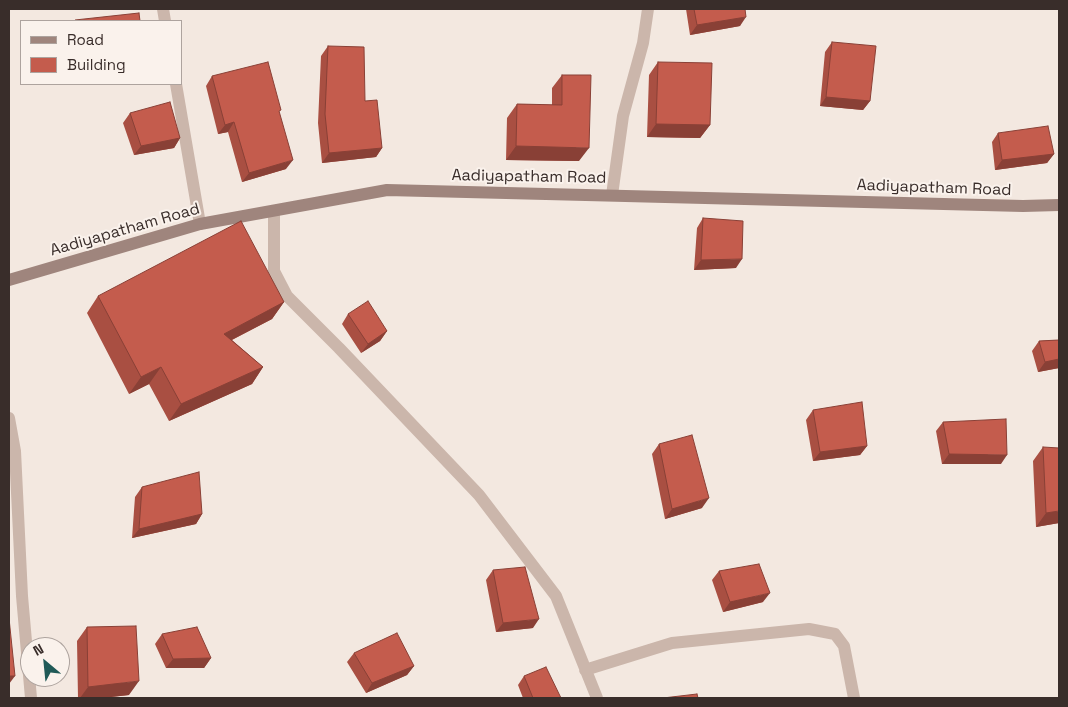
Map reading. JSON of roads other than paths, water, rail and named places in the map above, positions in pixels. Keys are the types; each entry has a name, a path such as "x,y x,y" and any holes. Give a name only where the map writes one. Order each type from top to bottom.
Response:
{"street":[{"path":"612,195 623,116 643,43 648,9"},
{"path":"176,85 200,224"},
{"name":"Aadiyapatham Road","path":"9,280 200,224 387,190 1023,206 1059,205"},
{"path":"274,211 274,271 287,296 479,495 556,596 597,698"},
{"path":"9,418 15,452 22,596 31,698"},
{"path":"585,670 672,643 809,629 835,634 844,646 854,698"}]}
